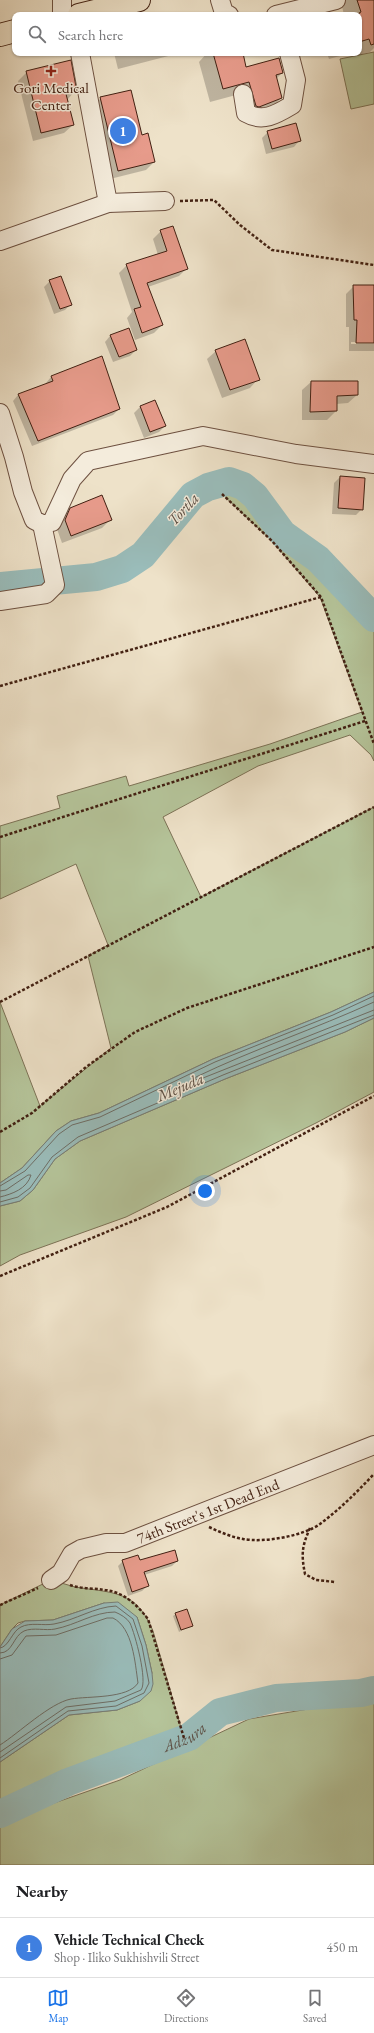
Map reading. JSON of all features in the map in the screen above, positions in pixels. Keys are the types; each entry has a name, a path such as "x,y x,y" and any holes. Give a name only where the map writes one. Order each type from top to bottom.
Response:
{"main road":[{"path":"91,12 138,0"},
{"path":"0,35 12,32"}],"street":[{"path":"62,0 62,12"},
{"path":"220,0 224,12"},
{"path":"288,12 336,0"},
{"path":"81,56 108,203"},
{"path":"243,94 246,112 254,118 272,117 292,105 296,80 290,56"},
{"path":"0,242 108,203 165,201"},
{"path":"0,413 23,492 34,520 47,523"},
{"path":"0,601 46,594 54,579 47,523 72,479 88,462 203,436 296,454 374,464"},
{"name":"74th Street's 1st Dead End","path":"51,1580 61,1573 72,1554 81,1549 106,1543 125,1543 202,1514 374,1445"}],"path":[{"path":"165,201 214,200 240,225 272,250 374,265"},
{"path":"222,494 272,541 320,596 374,744"},
{"path":"0,686 320,596"},
{"path":"0,837 365,721"},
{"path":"0,1002 374,807"},
{"path":"0,1132 32,1113 86,1067 118,1043 140,1029 187,1008 374,947"},
{"path":"0,1276 167,1207 374,1096"},
{"path":"202,1514 207,1526 229,1536 245,1540 263,1540 292,1536 319,1524 354,1495 374,1474"},
{"path":"311,1528 303,1543 302,1559 305,1574 316,1580 335,1582"},
{"path":"0,1605 51,1580 74,1586 107,1590 136,1604 148,1619 153,1631 184,1738"}],"green space":[{"path":"374,52 374,104 351,109 340,59 362,56 362,54"},
{"path":"229,481 243,486 255,496 283,534 318,559 374,618 374,761 371,755 350,735 258,766 163,817 201,897 374,807 374,992 331,1012 213,1059 99,1113 71,1121 56,1131 22,1168 0,1183 0,1002 40,1106 111,1048 88,956 108,945 76,864 0,899 0,826 60,808 57,796 126,776 129,786 270,744 362,712 320,597 272,541 222,494 210,496 199,501 142,567 122,580 0,597 0,586 81,580 111,573 123,568 134,561 153,543 183,504 192,495 204,488"},
{"path":"374,1018 374,1092 316,1123 126,1217 20,1255 0,1266 0,1206 20,1201 33,1190 55,1159 80,1141 225,1079 345,1032"},
{"path":"51,1580 75,1587 122,1596 139,1608 147,1618 153,1631 184,1738 68,1782 0,1814 0,1762 69,1715 117,1710 140,1701 152,1673 146,1645 137,1617 104,1603 53,1620 25,1621 18,1623 0,1647 0,1605"},
{"path":"374,1698 374,1865 0,1865 0,1822 120,1780 249,1719"}],"water":[{"name":"Mejuda","path":"374,992 374,1018 345,1032 225,1079 80,1141 55,1159 33,1190 20,1201 0,1206 0,1183 22,1168 56,1131 71,1121 99,1113 213,1059 331,1012"},
{"path":"118,1602 137,1617 146,1645 152,1673 153,1684 151,1691 140,1701 117,1710 69,1715 0,1762 0,1647 12,1629 25,1621 53,1620 104,1603"}],"building":[{"path":"357,0 374,0 374,44 371,45 369,39 362,41 361,12"},
{"path":"214,56 244,56 246,67 279,58 283,73 276,75 282,98 259,107 256,106 249,82 223,89"},
{"path":"71,60 77,92 66,94 74,125 41,133 26,71"},
{"path":"131,90 142,135 148,133 155,162 118,171 100,97"},
{"path":"296,123 301,141 272,149 267,131"},
{"path":"173,226 188,269 147,283 163,325 142,333 134,309 141,307 126,264 167,251 160,230"},
{"path":"61,276 72,305 60,309 49,280"},
{"path":"353,285 374,285 374,343 356,343 357,320 354,320"},
{"path":"129,328 137,350 119,357 110,335"},
{"path":"245,339 260,380 230,390 215,350"},
{"path":"102,356 120,409 38,441 18,394 53,381 51,376"},
{"path":"311,381 358,381 358,395 337,396 337,411 310,412"},
{"path":"155,400 166,426 150,432 140,406"},
{"path":"340,476 365,478 363,510 338,508"},
{"path":"102,495 112,520 71,536 65,520 70,508"},
{"path":"175,1550 178,1561 144,1572 149,1586 132,1592 122,1560 138,1555 140,1560"},
{"path":"187,1609 193,1626 181,1630 175,1613"}],"waterway":[{"name":"Tortla","path":"0,586 96,577 122,569 143,555 193,495 208,487 229,481 243,486 255,496 283,534 318,559 374,618"},
{"name":"Adzura","path":"0,1814 68,1782 189,1737 220,1712 276,1698 361,1693 374,1690"}],"place":[{"name":"Gori Medical Center","path":"51,71"},
{"name":"Vehicle Technical Check","path":"123,131"}]}
